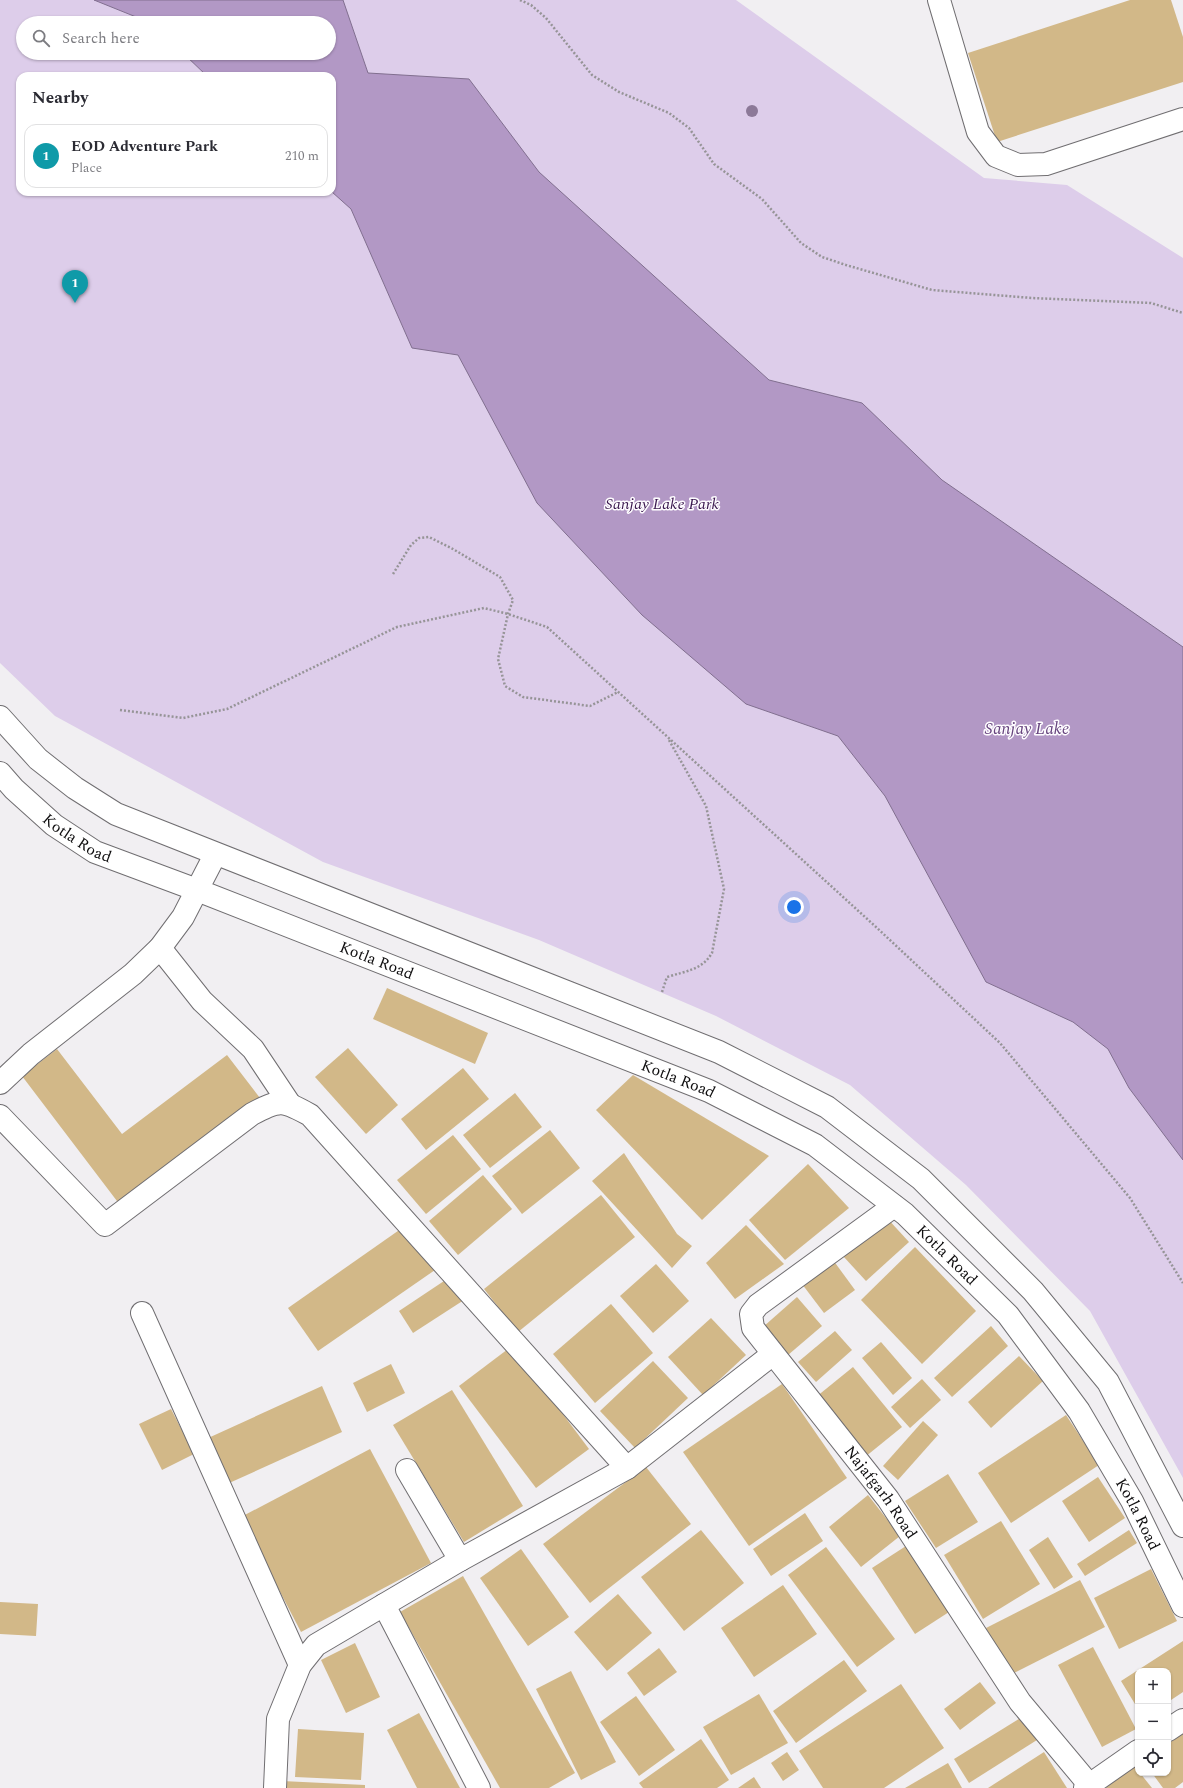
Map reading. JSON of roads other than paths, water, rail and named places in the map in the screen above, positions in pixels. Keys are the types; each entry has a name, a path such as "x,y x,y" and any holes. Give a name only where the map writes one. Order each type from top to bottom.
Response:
{"street":[{"path":"939,0 978,132 996,156 1018,165 1046,164 1183,119"},
{"path":"0,717 38,759 75,788 116,814 215,855 719,1052 827,1107 921,1179 1033,1291 1108,1382 1183,1526"},
{"name":"Kotla Road","path":"0,773 14,789 54,825 95,852 197,890 708,1091 815,1145 905,1214 1008,1315 1079,1411 1132,1501 1183,1606"},
{"path":"0,1083 31,1054 133,974 160,948 183,917 215,855"},
{"path":"160,948 202,1001 253,1049 289,1103 310,1115 627,1468"},
{"path":"0,1116 105,1225 252,1114 270,1105 289,1103"},
{"name":"Najafgarh Road","path":"894,1206 758,1305 750,1314 753,1328 888,1499 1020,1702 1088,1787"},
{"path":"142,1313 300,1665"},
{"path":"275,1788 278,1719 300,1665 316,1645 460,1560 627,1468 774,1354"},
{"path":"407,1470 460,1560"},
{"path":"384,1605 479,1788"},
{"path":"1171,1728 1183,1720"},
{"path":"1088,1787 1135,1753"}],"water":[{"name":"Sanjay Lake","path":"94,0 343,0 368,73 469,79 539,172 769,380 862,403 942,480 1183,647 1183,1160 1129,1088 1108,1049 1073,1022 986,982 885,796 838,736 746,704 642,615 537,503 458,355 412,348 351,209 336,196 336,72 203,72 190,60 336,60 336,16 134,16"}],"place":[{"name":"EOD Adventure Park","path":"75,303"}],"park label":[{"name":"Sanjay Lake Park","path":"662,504"}]}
